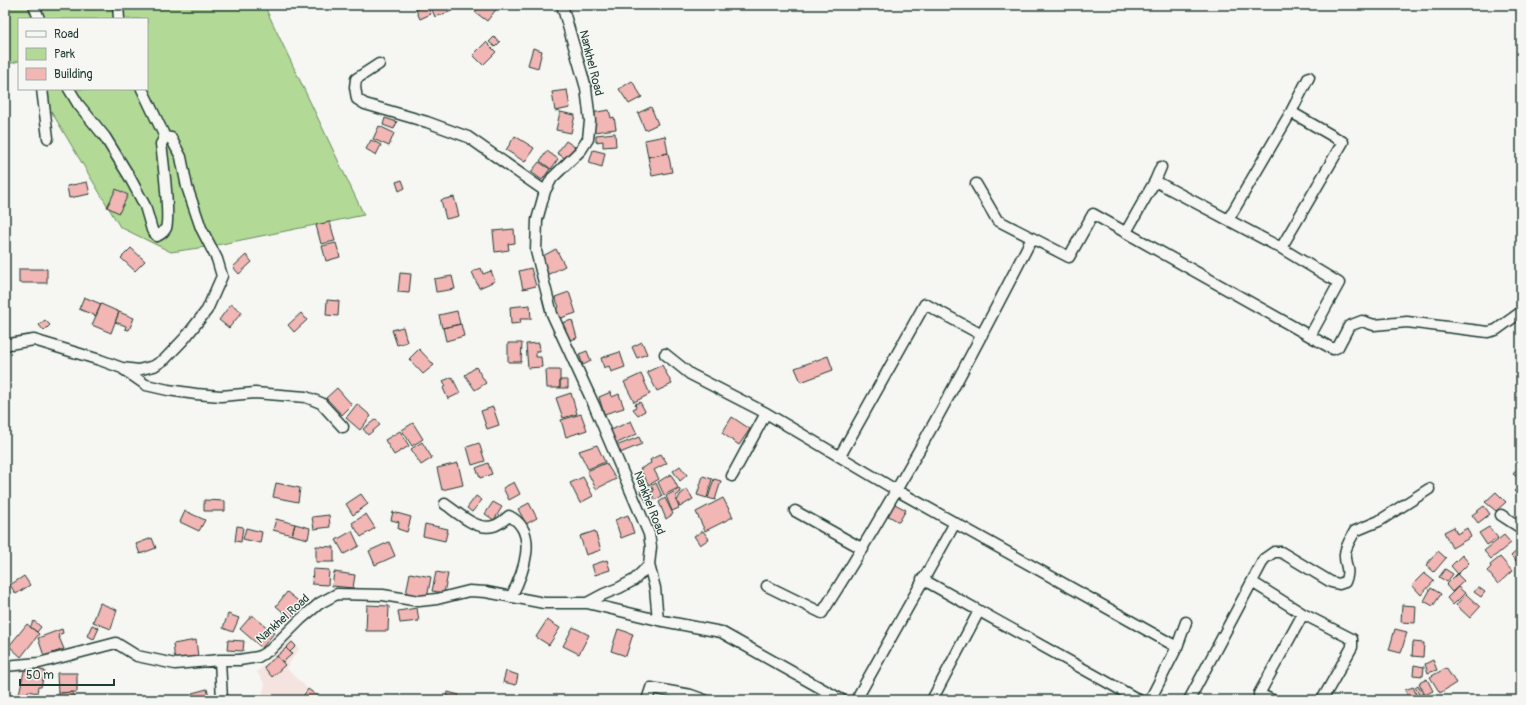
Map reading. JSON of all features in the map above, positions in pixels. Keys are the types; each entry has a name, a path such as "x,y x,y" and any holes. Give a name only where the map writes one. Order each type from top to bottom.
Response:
{"street":[{"path":"34,5 39,18"},
{"path":"118,5 118,18"},
{"name":"Nankhel Road","path":"5,666 39,663 116,643 137,656 175,664 239,660 258,657 270,650 301,619 320,603 337,594 383,595 419,601 437,599 468,591 486,592 544,603 587,603 634,580 649,565 651,547 649,534 594,405 552,314 536,251 537,220 544,192 552,178 581,150 588,139 590,121 586,88 562,5"},
{"path":"379,64 356,79 355,87 357,99 365,104 427,122 468,137 544,192"},
{"path":"1228,220 1291,112 1309,77"},
{"path":"42,90 48,138"},
{"path":"70,90 78,104 105,137 125,170 145,206 152,230 157,236 162,233 166,226 167,214 161,144 165,137"},
{"path":"142,90 165,137"},
{"path":"1281,248 1343,142 1291,112"},
{"path":"122,368 138,370 154,366 165,359 185,338 207,310 222,276 217,259 201,228 181,157 171,138 165,137"},
{"path":"1126,232 1155,181 1161,167"},
{"path":"1155,181 1281,248 1339,283 1310,336"},
{"path":"976,184 997,220 1069,257 1093,214 1333,349 1338,347 1349,326 1362,321 1374,325 1407,322 1488,332 1496,330 1521,312"},
{"path":"767,586 822,613 863,549 982,335 1032,238"},
{"path":"840,456 925,304 982,335"},
{"path":"5,346 34,340 93,357 122,368 146,384 182,392 221,396 255,393 306,397 321,403 343,427"},
{"path":"665,354 690,374 766,413 896,490 1177,647"},
{"path":"732,476 766,413"},
{"path":"1189,700 1264,559 1274,552 1281,552 1331,582 1339,584 1345,582 1348,566 1345,554 1355,530 1379,521 1429,489"},
{"path":"445,504 470,521 485,528 495,526 510,516 517,520 526,534 526,554 517,584 511,597"},
{"path":"795,511 863,549"},
{"path":"1501,515 1521,528"},
{"path":"856,700 922,579 955,523"},
{"path":"649,565 655,588 658,620"},
{"path":"922,579 1139,700"},
{"path":"1252,582 1303,614 1352,639 1352,647 1322,700"},
{"path":"587,603 658,620 721,632 842,700"},
{"path":"932,700 979,611"},
{"path":"1272,700 1260,694 1303,614"},
{"path":"1150,700 1177,647 1186,622"},
{"path":"220,660 222,700"},
{"path":"647,700 650,688 691,695 705,700"}],"shaded area":[{"path":"291,639 299,649 286,668 307,688 297,700 261,700 265,684 257,672"}],"green space":[{"path":"5,5 264,5 364,215 212,246 171,252 120,227 39,90 148,90 148,18 18,18 18,61 5,65"}],"building":[{"path":"427,5 431,14 420,19 416,10"},
{"path":"430,5 450,5 452,11 435,17"},
{"path":"481,5 496,5 498,7 487,21 475,12"},
{"path":"494,37 500,42 495,47 489,42"},
{"path":"486,42 496,52 483,65 473,55"},
{"path":"533,48 542,51 538,68 528,65"},
{"path":"632,81 642,97 629,104 619,89"},
{"path":"567,90 570,108 555,111 552,92"},
{"path":"651,107 658,124 645,130 638,113"},
{"path":"609,110 611,118 614,117 616,129 594,132 591,113"},
{"path":"560,112 575,115 571,133 556,130"},
{"path":"385,118 397,122 394,129 383,125"},
{"path":"379,126 394,133 389,146 373,139"},
{"path":"615,133 616,146 603,147 603,141 596,142 596,135"},
{"path":"515,136 534,148 525,162 506,150"},
{"path":"665,136 668,153 648,157 645,140"},
{"path":"371,140 381,145 376,155 366,149"},
{"path":"566,141 575,147 566,159 557,153"},
{"path":"593,150 605,153 602,167 589,163"},
{"path":"547,151 558,159 551,169 540,161"},
{"path":"668,153 672,172 652,176 648,157"},
{"path":"539,162 550,169 542,180 531,172"},
{"path":"402,180 405,188 399,191 396,182"},
{"path":"87,182 90,194 69,198 67,186"},
{"path":"116,189 128,195 119,213 107,207"},
{"path":"454,197 459,216 446,219 441,200"},
{"path":"330,222 335,241 321,244 316,225"},
{"path":"514,229 515,243 508,244 509,250 495,252 493,231"},
{"path":"336,243 340,257 326,261 322,246"},
{"path":"131,248 145,261 135,271 121,258"},
{"path":"556,249 565,266 547,275 539,258"},
{"path":"246,255 252,262 239,274 233,267"},
{"path":"481,268 483,274 491,271 495,281 479,288 472,272"},
{"path":"531,268 536,286 523,289 519,271"},
{"path":"19,269 47,269 47,283 19,283"},
{"path":"400,273 411,274 409,293 398,292"},
{"path":"452,276 455,289 436,292 434,279"},
{"path":"569,292 576,313 558,319 554,309 559,307 555,297"},
{"path":"84,297 101,304 96,316 79,309"},
{"path":"327,300 339,301 338,316 326,315"},
{"path":"101,304 119,312 111,333 92,325"},
{"path":"231,304 242,312 229,328 219,320"},
{"path":"530,305 531,319 520,319 521,323 511,324 510,307"},
{"path":"457,311 460,324 442,328 439,315"},
{"path":"119,312 134,318 129,330 125,329 126,326 115,322"},
{"path":"301,313 307,320 294,332 288,325"},
{"path":"45,320 50,325 44,331 39,325"},
{"path":"572,320 577,338 565,342 559,324"},
{"path":"461,324 464,336 446,341 443,328"},
{"path":"403,327 407,342 397,345 392,330"},
{"path":"642,342 647,354 637,358 632,347"},
{"path":"508,343 522,343 521,362 508,362"},
{"path":"539,343 540,351 536,351 536,357 541,357 542,367 528,368 526,344"},
{"path":"419,349 434,365 423,374 409,359"},
{"path":"587,351 591,361 583,365 579,354"},
{"path":"620,352 625,367 611,372 609,366 604,368 601,358"},
{"path":"828,356 833,370 801,382 795,368"},
{"path":"662,365 672,384 657,391 647,372"},
{"path":"476,367 486,383 475,390 465,375"},
{"path":"546,370 560,370 560,388 547,388"},
{"path":"641,374 650,394 634,402 624,382"},
{"path":"452,377 460,393 448,399 443,388 446,386 443,381"},
{"path":"560,380 568,380 568,388 560,388"},
{"path":"337,388 352,405 342,415 326,398"},
{"path":"611,392 612,397 619,394 624,408 604,414 599,397"},
{"path":"571,393 577,414 563,418 556,398"},
{"path":"640,402 645,411 638,415 633,409 636,407 635,404"},
{"path":"357,404 371,416 360,430 346,418"},
{"path":"493,407 499,425 487,429 481,411"},
{"path":"581,414 587,430 566,437 561,420"},
{"path":"732,417 750,429 739,445 722,433"},
{"path":"376,419 380,425 368,435 363,429"},
{"path":"631,421 637,434 615,444 609,431"},
{"path":"413,423 423,439 412,446 402,430"},
{"path":"400,431 409,446 394,455 385,440"},
{"path":"639,437 642,444 620,453 616,446"},
{"path":"422,442 432,458 421,465 411,449"},
{"path":"479,443 485,461 472,465 467,447"},
{"path":"597,445 605,462 588,469 579,451"},
{"path":"661,454 667,463 654,470 659,479 649,485 640,469 651,463 650,460"},
{"path":"458,463 463,485 442,490 437,468"},
{"path":"488,463 492,474 480,478 476,468"},
{"path":"606,463 616,479 596,489 587,471"},
{"path":"1521,465 1521,480 1513,474"},
{"path":"680,466 687,475 680,481 673,471"},
{"path":"671,474 678,488 664,495 658,482"},
{"path":"703,476 712,479 707,498 697,495"},
{"path":"583,477 593,496 580,503 570,483"},
{"path":"714,479 721,481 715,500 708,498"},
{"path":"514,482 520,494 509,500 503,488"},
{"path":"276,483 300,488 298,502 273,497"},
{"path":"656,483 662,496 655,500 651,492 654,491 651,486"},
{"path":"1521,485 1521,498 1514,491"},
{"path":"649,487 649,492 653,501 647,503 640,491"},
{"path":"679,489 681,492 676,496 676,499 679,508 672,511 666,496"},
{"path":"687,489 693,499 680,507 677,501 680,495"},
{"path":"1496,492 1506,502 1496,511 1485,502"},
{"path":"361,494 368,504 353,515 346,504"},
{"path":"476,496 482,500 472,512 467,508"},
{"path":"665,498 673,514 666,519 659,502"},
{"path":"723,498 733,517 705,531 696,512"},
{"path":"204,500 225,501 225,511 204,511"},
{"path":"493,502 502,507 494,520 485,514"},
{"path":"529,503 537,518 526,524 518,509"},
{"path":"893,503 906,510 899,522 887,515"},
{"path":"1484,506 1490,514 1478,523 1472,515"},
{"path":"185,511 205,520 199,531 180,522"},
{"path":"393,512 411,517 407,532 398,529 399,522 391,520"},
{"path":"366,514 375,528 361,537 352,523"},
{"path":"329,515 330,527 314,529 312,517"},
{"path":"628,515 634,533 621,538 615,520"},
{"path":"276,519 295,524 292,535 273,530"},
{"path":"295,524 310,528 308,539 292,535"},
{"path":"425,524 448,529 445,541 423,536"},
{"path":"237,526 243,527 241,542 235,541"},
{"path":"1454,527 1457,534 1467,528 1471,537 1452,548 1444,532"},
{"path":"1489,527 1498,538 1487,545 1479,533"},
{"path":"246,528 262,532 260,543 243,539"},
{"path":"352,531 359,546 344,554 336,540"},
{"path":"595,531 601,550 586,555 580,536"},
{"path":"703,531 709,539 700,545 694,536"},
{"path":"1504,535 1511,543 1491,559 1484,551"},
{"path":"152,538 156,548 140,554 136,544"},
{"path":"389,542 395,556 375,565 369,551"},
{"path":"316,546 334,547 334,562 316,562"},
{"path":"1521,547 1521,565 1520,565 1511,556"},
{"path":"1438,551 1446,558 1434,572 1426,565"},
{"path":"1462,555 1469,563 1458,574 1451,566"},
{"path":"1500,557 1512,571 1498,584 1487,571 1491,567 1490,565"},
{"path":"607,560 610,570 595,575 592,565"},
{"path":"313,569 329,570 328,585 312,584"},
{"path":"1445,569 1453,574 1447,582 1439,577"},
{"path":"334,572 355,575 353,588 332,586"},
{"path":"436,572 448,574 444,593 432,591"},
{"path":"410,573 431,577 427,598 406,594"},
{"path":"1424,573 1434,581 1421,595 1412,585"},
{"path":"1457,574 1464,581 1452,592 1446,585"},
{"path":"24,576 30,585 16,594 10,585"},
{"path":"1458,587 1465,593 1453,605 1447,598"},
{"path":"1478,587 1485,592 1481,597 1474,592"},
{"path":"1431,588 1441,594 1433,606 1424,601"},
{"path":"287,592 302,604 290,618 276,606"},
{"path":"1466,594 1480,607 1470,618 1456,605"},
{"path":"100,603 117,610 111,629 93,622"},
{"path":"367,605 389,606 388,631 366,631"},
{"path":"1402,605 1416,606 1415,623 1401,622"},
{"path":"417,608 419,621 400,623 398,611"},
{"path":"228,614 239,618 233,632 223,628"},
{"path":"252,615 274,633 262,648 240,629"},
{"path":"547,620 560,628 549,645 536,637"},
{"path":"34,621 41,627 37,632 30,627"},
{"path":"27,624 39,634 21,657 9,646"},
{"path":"92,625 99,628 94,639 87,636"},
{"path":"573,627 589,635 579,654 563,646"},
{"path":"62,629 63,633 58,635 64,649 44,656 38,638"},
{"path":"618,629 633,634 626,656 611,651"},
{"path":"1395,629 1407,632 1401,653 1389,650"},
{"path":"196,640 198,657 175,661 173,644"},
{"path":"228,640 244,641 243,651 227,650"},
{"path":"292,642 296,646 290,652 286,648"},
{"path":"1413,642 1424,643 1423,657 1412,656"},
{"path":"286,648 292,654 283,662 277,656"},
{"path":"277,656 285,665 272,677 264,667"},
{"path":"1433,660 1437,670 1428,673 1425,664"},
{"path":"1414,665 1424,667 1423,676 1413,675"},
{"path":"25,667 45,671 41,687 38,687 37,693 28,691 27,696 19,694"},
{"path":"1446,668 1456,683 1440,693 1430,677"},
{"path":"506,671 518,675 516,685 503,682"},
{"path":"57,673 77,673 77,692 58,693"},
{"path":"1427,679 1433,691 1425,695 1419,683"},
{"path":"1418,685 1423,694 1420,696 1415,687"},
{"path":"1413,687 1418,698 1410,700 1405,690"},
{"path":"207,689 210,700 193,700 192,693"},
{"path":"308,689 319,697 317,700 300,700"},
{"path":"73,692 73,700 58,700 58,693"},
{"path":"448,692 459,695 457,700 446,700"},
{"path":"1434,694 1438,700 1425,700"}]}
